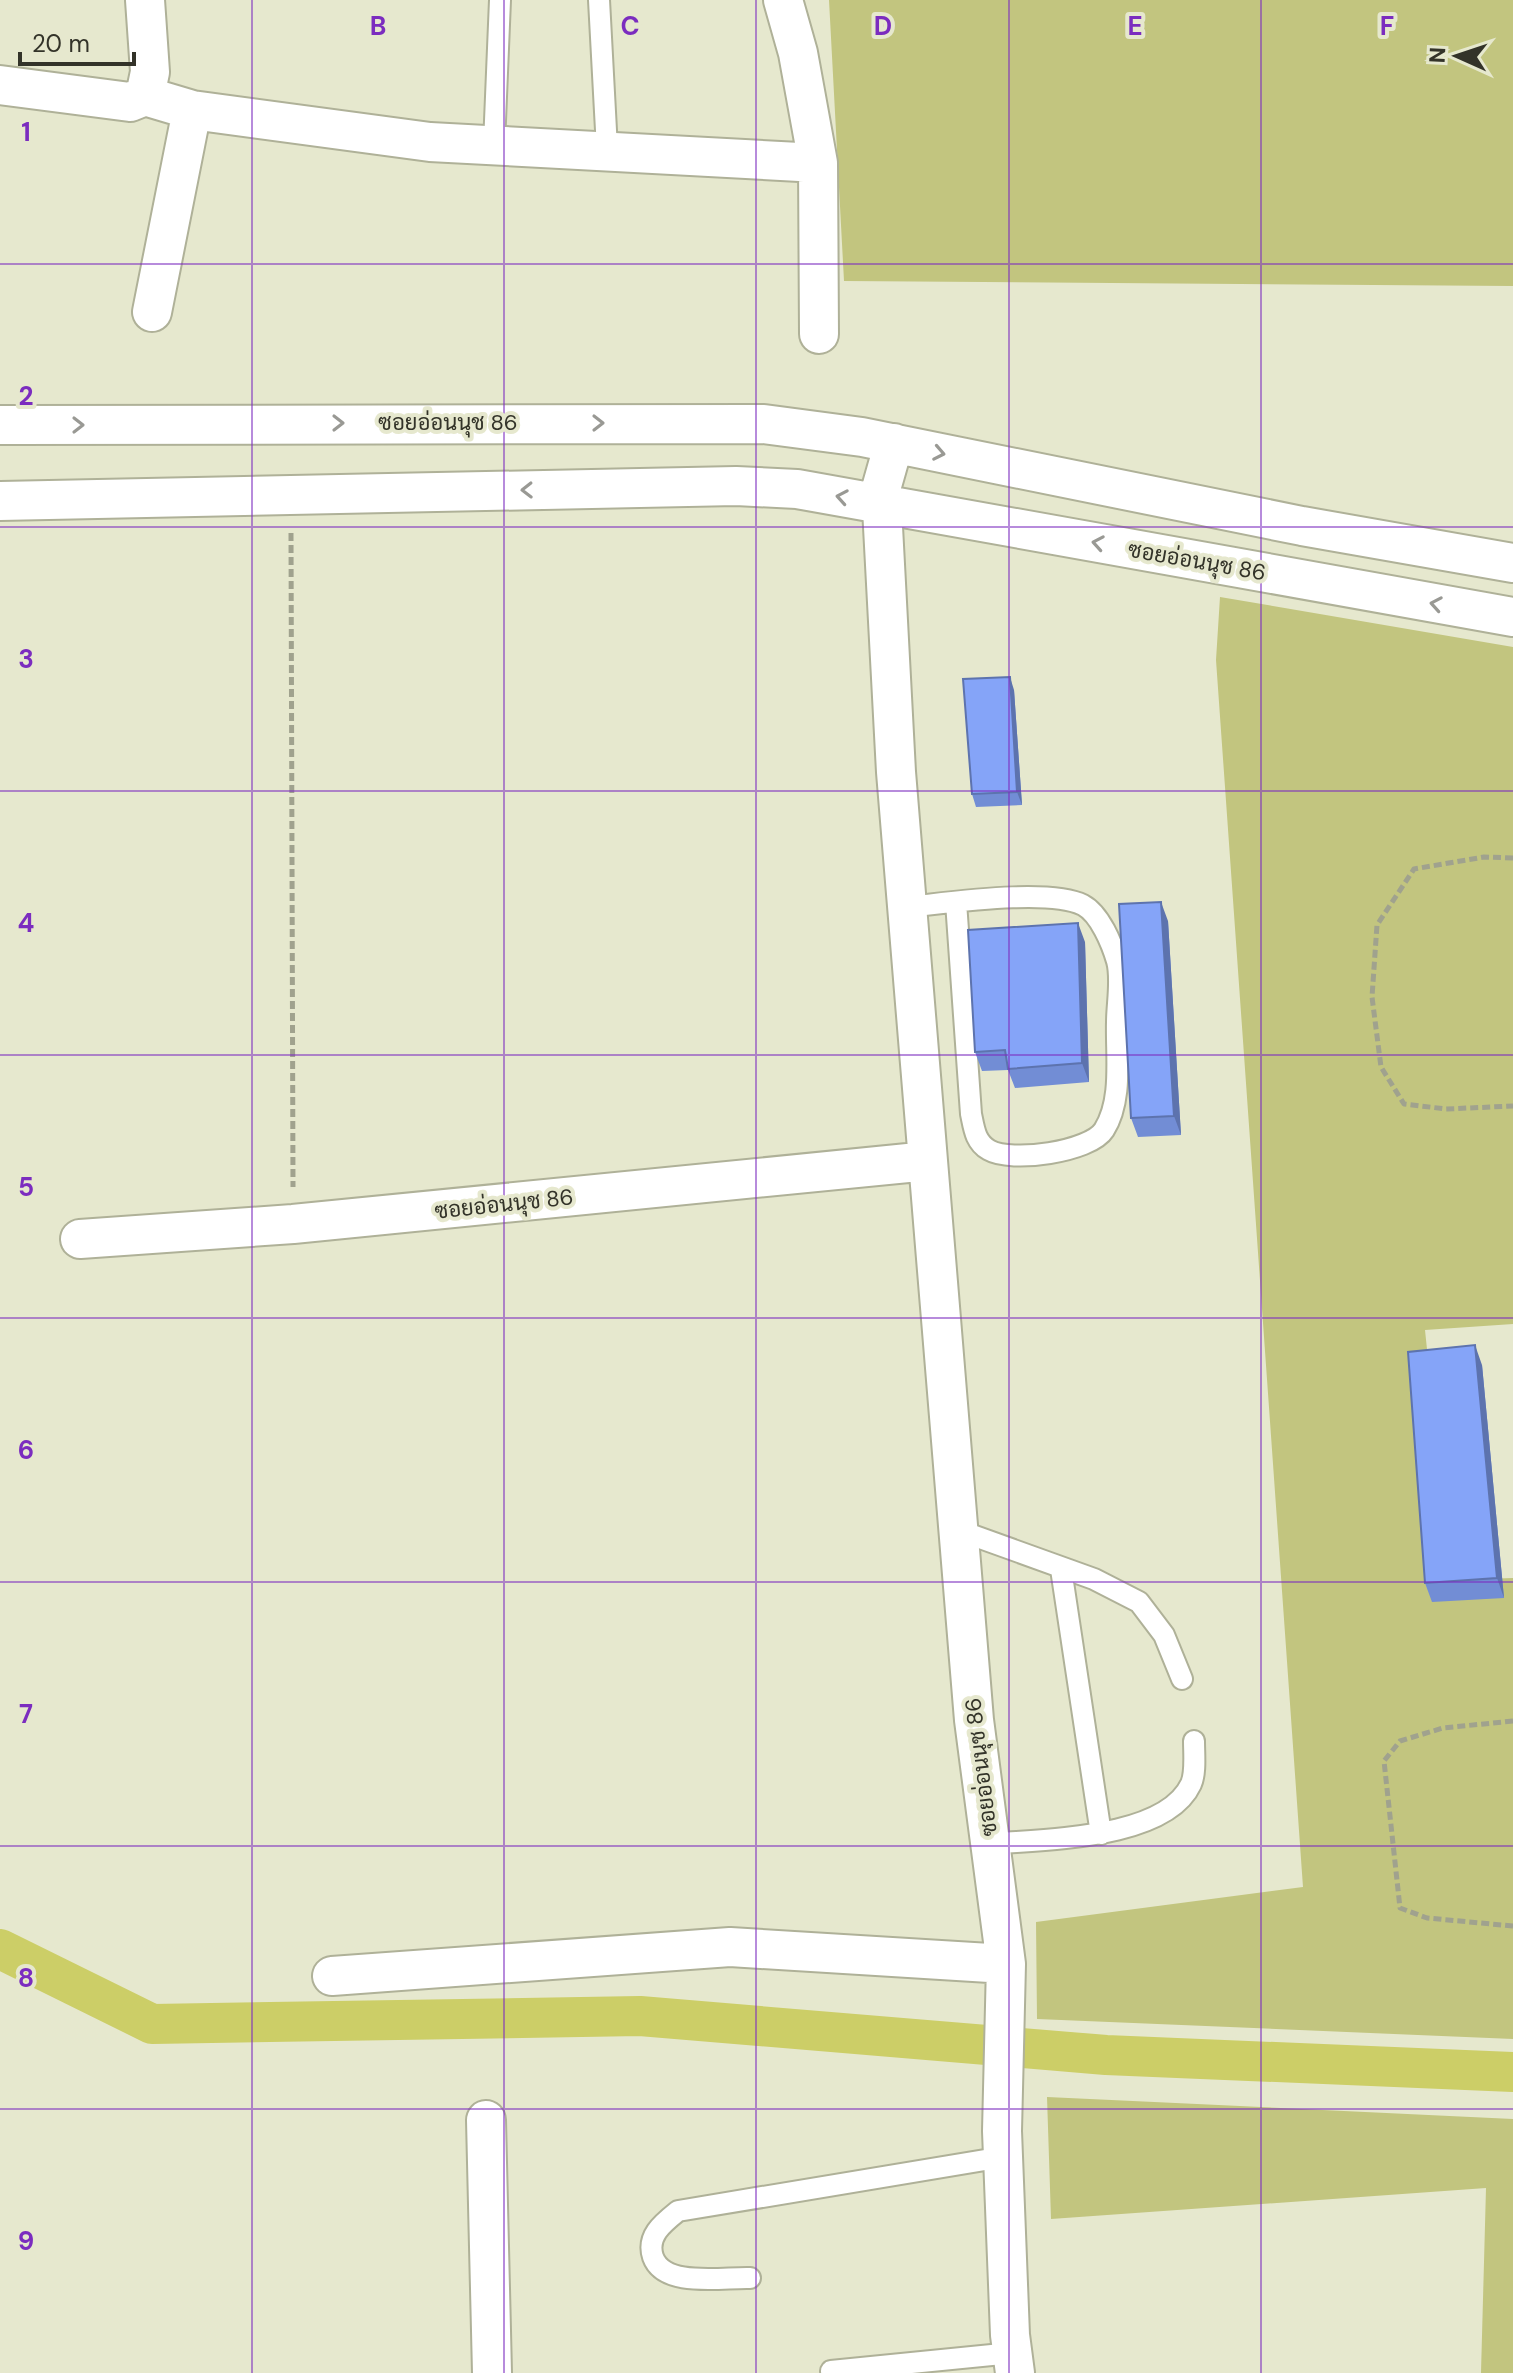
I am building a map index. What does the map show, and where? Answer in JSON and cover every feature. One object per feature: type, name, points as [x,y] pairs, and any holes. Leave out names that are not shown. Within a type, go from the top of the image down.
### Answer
[{"type":"street","points":[[145,0],[150,72],[145,96]]},
{"type":"street","points":[[783,0],[798,53],[818,163],[819,334]]},
{"type":"street","points":[[0,85],[130,102],[145,96],[192,110],[430,142],[607,149],[818,163]]},
{"type":"street","points":[[152,312],[192,110]]},
{"type":"street","name":"ซอยอ่อนนุช 86","points":[[0,425],[764,424],[894,443],[1302,526],[1513,563]]},
{"type":"street","name":"ซอยอ่อนนุช 86","points":[[894,443],[881,489],[881,504],[907,907],[974,1720],[1006,1964],[1001,2103],[1013,2363]]},
{"type":"street","name":"ซอยอ่อนนุช 86","points":[[0,501],[736,486],[797,489],[1513,617]]},
{"type":"street","name":"ซอยอ่อนนุช 86","points":[[80,1239],[293,1224],[928,1161]]},
{"type":"street","points":[[332,1976],[730,1947],[1006,1964]]},
{"type":"street","points":[[486,2120],[492,2373]]},
{"type":"lane","points":[[494,145],[500,0]]},
{"type":"lane","points":[[599,0],[607,149]]},
{"type":"lane","points":[[907,907],[956,902],[1052,898],[1085,906],[1103,928],[1118,964],[1115,1104],[1103,1133],[1081,1146],[1014,1155],[990,1151],[976,1138],[971,1114],[956,902]]},
{"type":"lane","points":[[958,1530],[1094,1579],[1139,1602],[1164,1635],[1182,1679]]},
{"type":"lane","points":[[1061,1569],[1101,1834]]},
{"type":"lane","points":[[990,1844],[1101,1834],[1157,1816],[1182,1799],[1193,1781],[1194,1741]]},
{"type":"lane","points":[[750,2278],[670,2276],[657,2268],[650,2249],[656,2229],[678,2211],[1003,2157]]},
{"type":"lane","points":[[831,2371],[1013,2363]]},
{"type":"path","points":[[291,524],[293,1224]]},
{"type":"path","points":[[1513,858],[1484,857],[1414,869],[1377,925],[1372,997],[1381,1067],[1404,1104],[1446,1109],[1513,1106]]},
{"type":"path","points":[[1513,1721],[1429,1732],[1400,1741],[1384,1761],[1400,1908],[1427,1918],[1513,1926]]},
{"type":"green space","points":[[829,0],[1513,0],[1513,286],[844,281]]},
{"type":"green space","points":[[1220,597],[1513,647],[1513,1324],[1425,1330],[1451,1580],[1513,1578],[1513,2039],[1037,2019],[1036,1922],[1303,1887],[1216,660]]},
{"type":"green space","points":[[1047,2097],[1513,2119],[1513,2373],[1481,2373],[1486,2188],[1051,2219]]},
{"type":"building","points":[[1010,677],[1017,792],[972,794],[963,679]]},
{"type":"building","points":[[1161,902],[1174,1116],[1131,1118],[1119,904]]},
{"type":"building","points":[[1078,923],[1082,1063],[1008,1069],[1005,1050],[975,1052],[968,930]]},
{"type":"building","points":[[1475,1345],[1497,1578],[1425,1583],[1408,1352]]},
{"type":"waterway","points":[[0,1949],[152,2024],[640,2016],[1106,2055],[1513,2072]]}]
